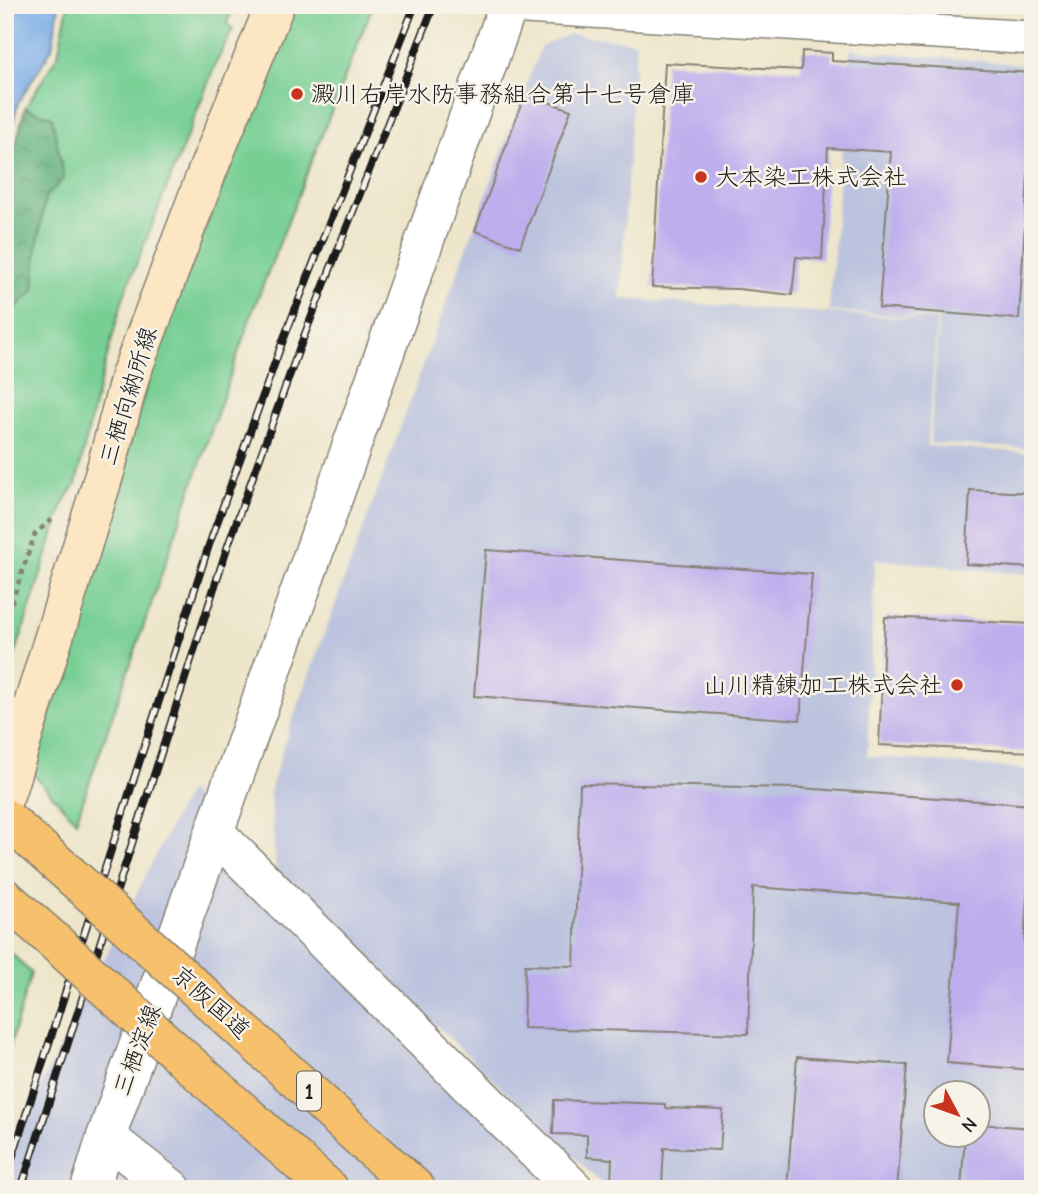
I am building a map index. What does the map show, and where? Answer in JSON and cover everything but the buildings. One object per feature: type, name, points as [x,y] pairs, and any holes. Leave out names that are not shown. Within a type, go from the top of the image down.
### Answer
[{"type":"highway","name":"京阪国道","points":[[5,818],[416,1189]]},
{"type":"highway","points":[[5,898],[329,1189]]},
{"type":"main road","name":"三栖向納所線","points":[[5,795],[105,472],[130,376],[209,167],[275,5]]},
{"type":"street","points":[[508,6],[1033,38]]},
{"type":"street","name":"三栖淀線","points":[[90,1189],[106,1137],[508,6]]},
{"type":"street","points":[[215,833],[574,1189]]},
{"type":"street","points":[[106,1137],[172,1189]]},
{"type":"shaded area","points":[[570,34],[636,42],[620,299],[937,320],[927,446],[1033,453],[1033,575],[875,559],[867,756],[1033,770],[1033,1189],[607,1189],[276,872],[270,792],[287,735],[541,46]]},
{"type":"shaded area","points":[[850,50],[1033,65],[1033,449],[930,443],[939,318],[829,311]]},
{"type":"shaded area","points":[[188,791],[590,1189],[5,1189],[5,1157]]},
{"type":"green space","points":[[68,5],[233,5],[227,24],[233,29],[216,63],[123,298],[76,484],[63,504],[5,687],[5,317],[34,290],[36,254],[55,138],[52,117],[25,108],[58,55]]},
{"type":"green space","points":[[294,5],[373,5],[252,313],[76,821],[32,773],[158,348]]},
{"type":"green space","points":[[25,108],[52,117],[64,179],[45,197],[36,254],[34,290],[5,317],[5,187]]},
{"type":"green space","points":[[5,947],[31,973],[5,1063]]},
{"type":"water","points":[[5,5],[59,5],[52,48],[18,103],[5,154]]},
{"type":"railway","points":[[5,1180],[209,545],[282,343],[415,5]]},
{"type":"railway","points":[[21,1189],[226,551],[299,349],[434,5]]},
{"type":"place","name":"澱川右岸水防事務組合第十七号倉庫","points":[[297,94]]},
{"type":"place","name":"大本染工株式会社","points":[[701,177]]},
{"type":"place","name":"山川精錬加工株式会社","points":[[957,685]]}]
